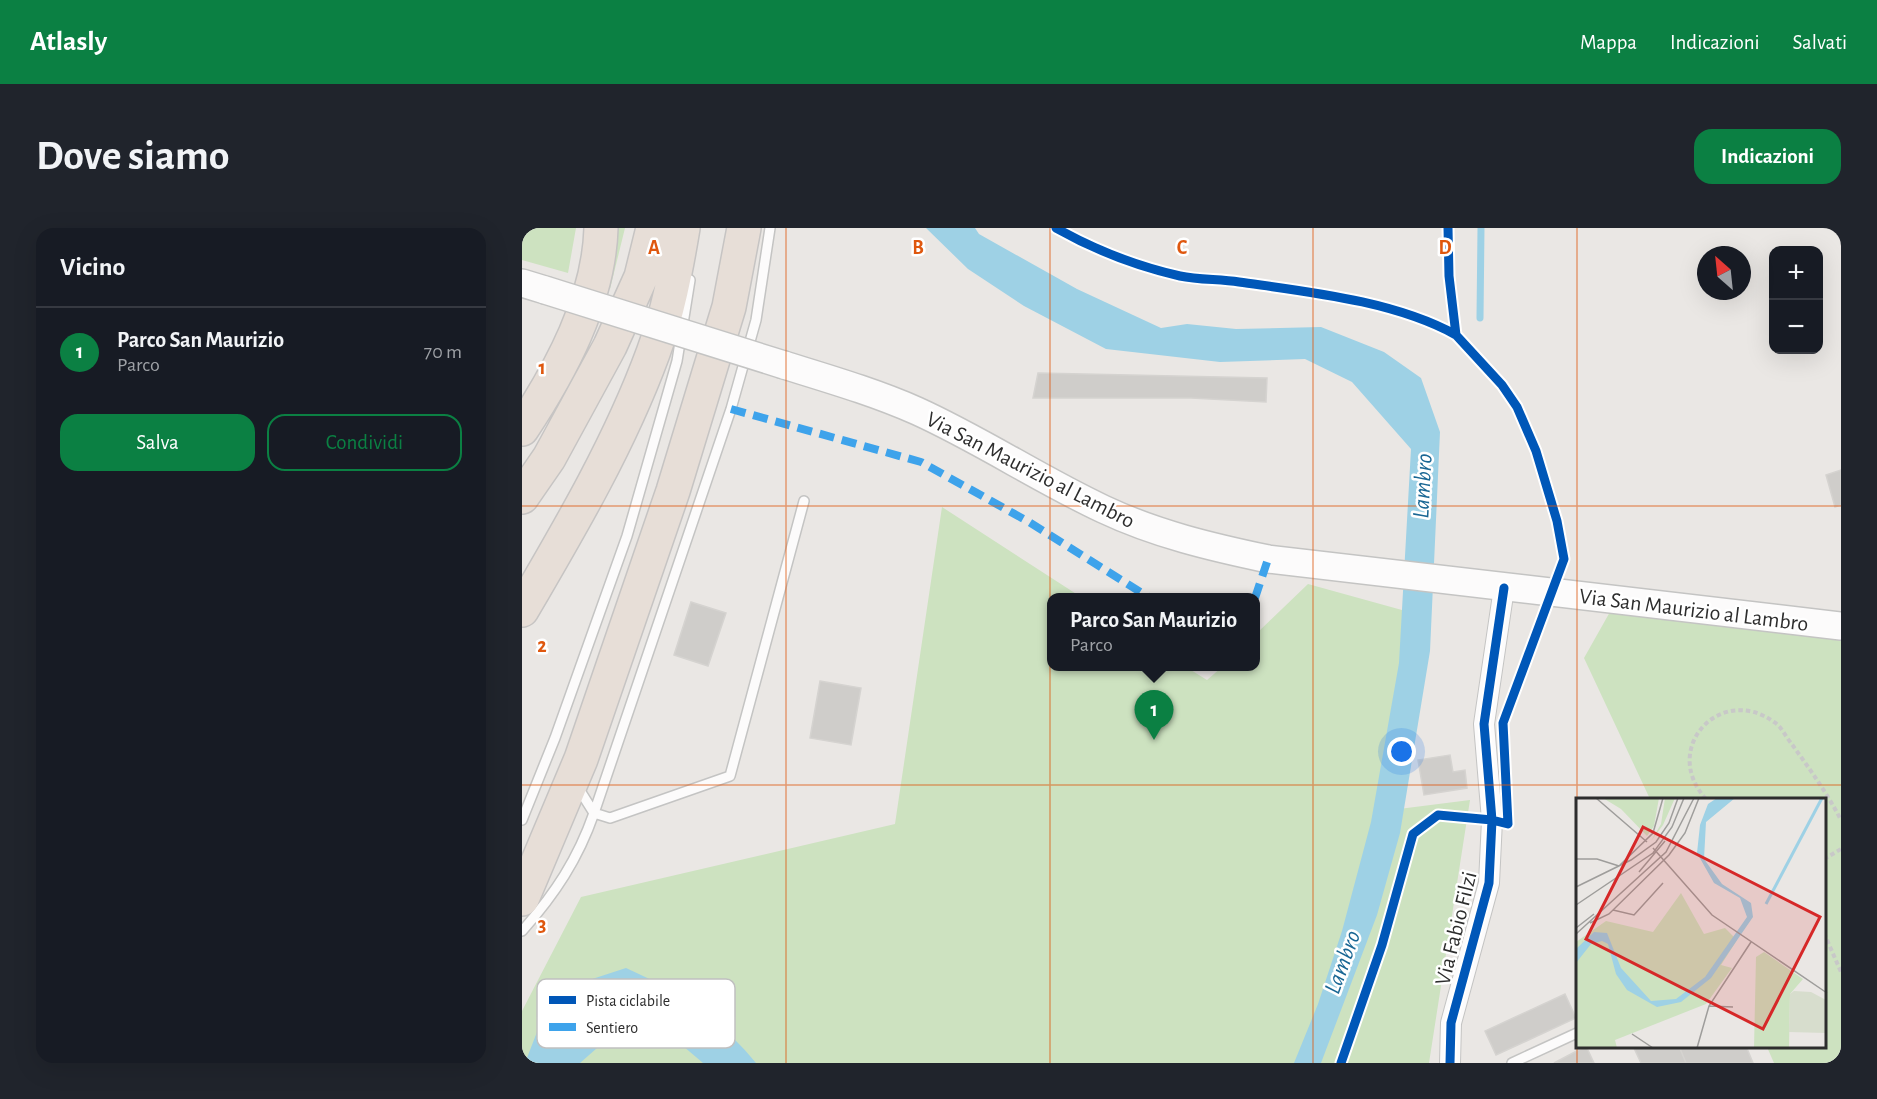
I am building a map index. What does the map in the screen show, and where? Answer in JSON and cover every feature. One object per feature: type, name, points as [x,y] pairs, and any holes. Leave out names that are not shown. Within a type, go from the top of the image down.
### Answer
[{"type":"highway","points":[[522,429],[576,334],[592,284],[601,228]]},
{"type":"highway","points":[[522,497],[549,458],[610,346],[641,277],[653,228]]},
{"type":"highway","points":[[522,899],[572,779],[673,491],[729,307],[744,228]]},
{"type":"highway","points":[[522,610],[607,458],[630,409],[654,352],[687,234]]},
{"type":"main road","name":"Via San Maurizio al Lambro","points":[[534,286],[878,394],[967,435],[1053,485],[1150,529],[1196,544],[1268,559],[1440,581],[1841,626]]},
{"type":"street","name":"Via Fabio Filzi","points":[[1450,1063],[1451,1023],[1489,883],[1492,820],[1484,724],[1504,588]]},
{"type":"lane","points":[[687,234],[692,228]]},
{"type":"lane","points":[[522,931],[546,904],[582,849],[731,409],[756,320],[770,228]]},
{"type":"lane","points":[[522,820],[555,738],[627,536],[651,457],[677,361],[691,263]]},
{"type":"lane","points":[[572,779],[594,813],[610,818],[730,776],[804,501]]},
{"type":"lane","points":[[1512,1063],[1576,1033]]},
{"type":"path","points":[[1507,712],[1553,593]]},
{"type":"path","points":[[1705,798],[1696,788],[1690,764],[1691,742],[1704,724],[1727,711],[1752,711],[1776,722],[1815,777],[1841,820]]},
{"type":"path","points":[[1826,858],[1841,849]]},
{"type":"path","points":[[1827,945],[1841,972]]},
{"type":"green space","points":[[522,228],[576,228],[568,273],[522,260]]},
{"type":"green space","points":[[611,228],[625,228],[610,289],[598,285]]},
{"type":"green space","points":[[942,507],[1075,593],[1047,593],[1047,671],[1192,671],[1207,680],[1217,671],[1260,671],[1260,630],[1308,584],[1420,615],[1391,810],[1470,800],[1429,1063],[522,1063],[522,1011],[537,982],[537,1048],[735,1048],[735,979],[539,979],[581,897],[895,824]]},
{"type":"green space","points":[[1615,603],[1841,636],[1841,1063],[1774,1063],[1767,1048],[1826,1048],[1826,798],[1650,798],[1584,658]]},
{"type":"water","name":"Lambro","points":[[926,228],[975,228],[979,234],[1077,289],[1161,328],[1187,324],[1236,329],[1321,327],[1384,352],[1421,378],[1440,432],[1430,651],[1400,833],[1377,915],[1321,1063],[1294,1063],[1318,1004],[1342,931],[1371,822],[1399,663],[1411,449],[1352,382],[1305,359],[1220,362],[1106,349],[1024,306],[968,269]]},
{"type":"water","points":[[626,968],[649,979],[592,979]]},
{"type":"water","points":[[537,1032],[537,1048],[597,1048],[580,1063],[525,1063]]},
{"type":"water","points":[[735,1040],[756,1063],[703,1063],[685,1048],[735,1048]]},
{"type":"building","points":[[1038,373],[1267,378],[1266,402],[1191,398],[1033,398]]},
{"type":"building","points":[[1841,470],[1841,505],[1835,507],[1826,475]]},
{"type":"building","points":[[691,602],[726,613],[708,666],[674,655]]},
{"type":"building","points":[[820,681],[861,688],[851,745],[810,738]]},
{"type":"building","points":[[1450,755],[1453,772],[1465,770],[1467,788],[1424,795],[1418,760]]},
{"type":"building","points":[[1565,994],[1576,1018],[1496,1055],[1485,1031]]},
{"type":"building","points":[[1582,1048],[1587,1048],[1594,1063],[1554,1063]]},
{"type":"building","points":[[1634,1048],[1680,1048],[1686,1063],[1641,1063]]},
{"type":"building","points":[[1680,1048],[1747,1048],[1753,1063],[1686,1063]]},
{"type":"waterway","points":[[1480,318],[1481,228]]},
{"type":"marked path","points":[[731,409],[921,462],[1029,522],[1142,593]]},
{"type":"marked path","points":[[1257,593],[1268,559]]},
{"type":"cycle path","points":[[1056,228],[1116,256],[1164,272],[1294,290],[1379,306],[1432,323],[1456,335]]},
{"type":"cycle path","points":[[1341,1063],[1382,945],[1413,834],[1438,815],[1492,820],[1508,824],[1503,723],[1564,559],[1557,521],[1536,451],[1517,407],[1502,385],[1456,335],[1449,276],[1448,228]]},
{"type":"cycle path","points":[[1450,1063],[1451,1023],[1489,883],[1492,820],[1484,724],[1504,588]]},
{"type":"place","name":"Parco San Maurizio","points":[[1154,740]]}]
